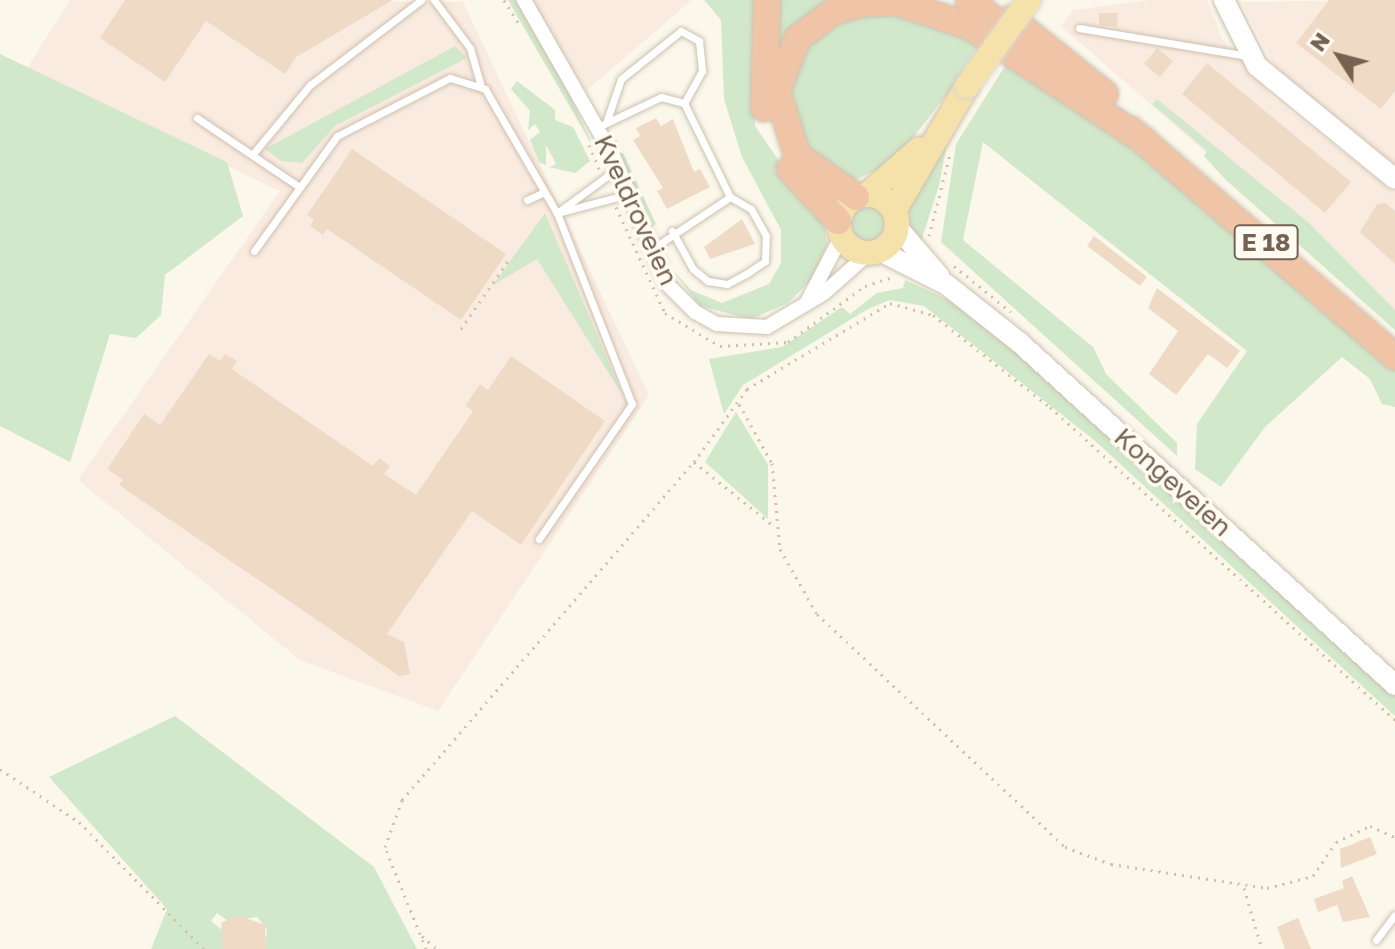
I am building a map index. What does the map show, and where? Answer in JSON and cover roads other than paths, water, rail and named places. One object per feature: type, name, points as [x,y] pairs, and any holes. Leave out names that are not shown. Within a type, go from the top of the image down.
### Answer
[{"type":"highway","points":[[767,0],[765,121],[787,166],[840,229]]},
{"type":"highway","name":"E 18","points":[[969,0],[1145,141],[1395,356]]},
{"type":"highway","name":"E 18","points":[[986,0],[1051,50],[1395,339]]},
{"type":"highway","name":"E 18","points":[[999,0],[1051,50]]},
{"type":"highway","name":"E 18","points":[[862,196],[797,155],[777,91],[797,39],[834,11],[864,3],[896,2],[970,26],[1145,141]]},
{"type":"main road","points":[[943,136],[862,196],[840,229],[874,253],[943,136],[967,86],[1029,0]]},
{"type":"main road","points":[[1224,0],[1250,56],[1392,170]]},
{"type":"main road","points":[[862,196],[895,219]]},
{"type":"main road","name":"Kongeveien","points":[[895,219],[947,285],[1395,685]]},
{"type":"main road","name":"Kongeveien","points":[[874,253],[947,285]]},
{"type":"street","name":"Kveldroveien","points":[[530,2],[602,125],[652,249],[680,300],[717,324],[767,327],[804,307],[874,253]]},
{"type":"street","points":[[804,307],[840,229]]},
{"type":"lane","points":[[252,155],[310,85],[421,0]]},
{"type":"lane","points":[[434,0],[470,48],[480,84],[557,213],[632,404],[539,539]]},
{"type":"lane","points":[[1079,28],[1250,56]]},
{"type":"lane","points":[[602,125],[621,79],[681,31],[699,41],[702,71],[684,103]]},
{"type":"lane","points":[[254,251],[328,144],[350,128],[450,78],[480,84]]},
{"type":"lane","points":[[602,125],[661,97],[684,103],[730,197],[751,209],[766,236],[765,261],[727,284],[708,281],[693,269],[672,231]]},
{"type":"lane","points":[[197,118],[298,186]]},
{"type":"lane","points":[[557,213],[618,168]]},
{"type":"lane","points":[[527,200],[544,192]]},
{"type":"lane","points":[[557,213],[629,194]]},
{"type":"lane","points":[[652,249],[672,231],[730,197]]},
{"type":"lane","points":[[1376,940],[1395,915]]}]
